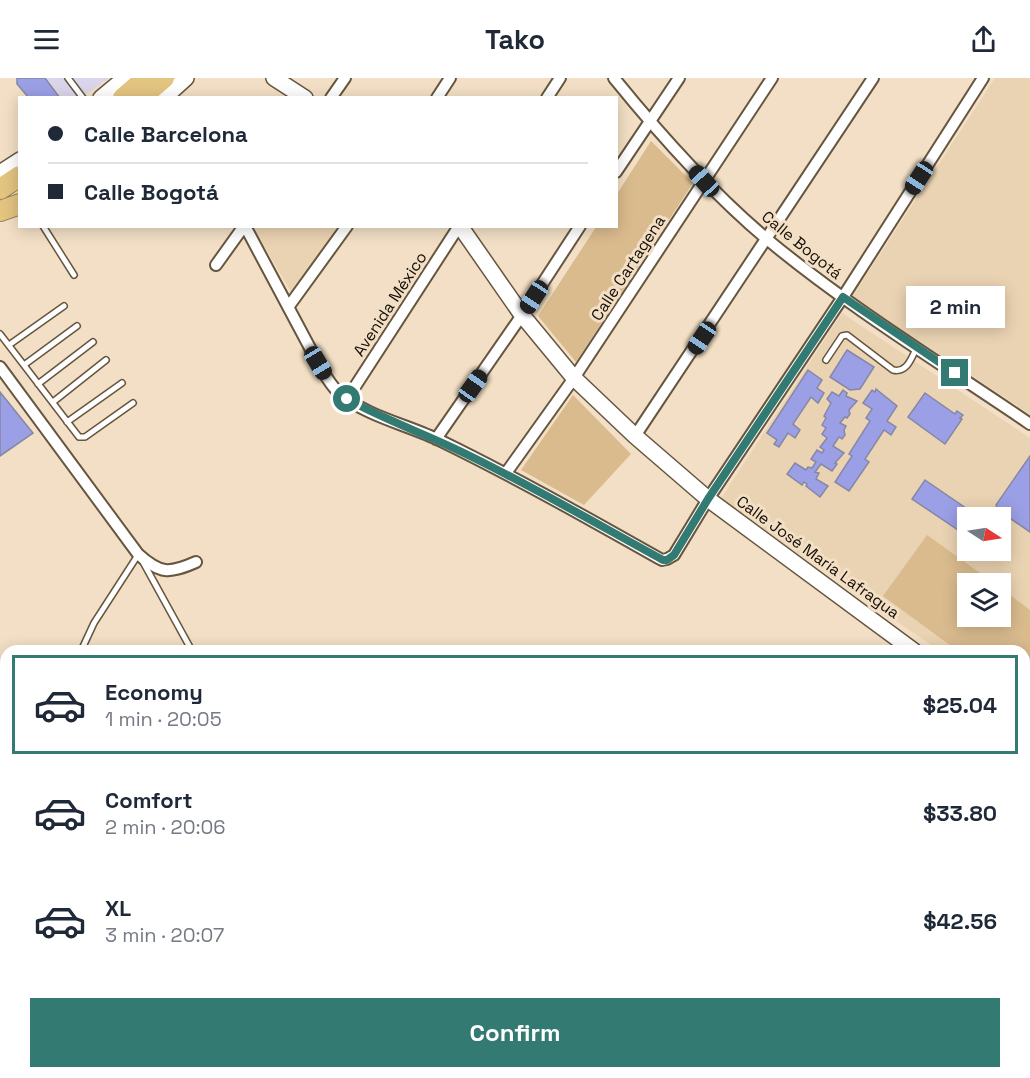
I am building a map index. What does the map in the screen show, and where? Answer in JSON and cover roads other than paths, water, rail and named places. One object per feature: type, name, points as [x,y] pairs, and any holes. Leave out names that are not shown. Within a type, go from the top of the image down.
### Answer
[{"type":"highway","points":[[125,96],[146,78]]},
{"type":"highway","points":[[147,96],[165,90]]},
{"type":"highway","points":[[0,211],[11,191]]},
{"type":"main road","points":[[103,96],[125,78]]},
{"type":"main road","points":[[165,90],[172,78]]},
{"type":"main road","points":[[165,90],[186,78]]},
{"type":"main road","points":[[274,78],[302,96]]},
{"type":"main road","points":[[0,220],[18,167]]},
{"type":"main road","name":"Calle José María Lafragua","points":[[460,228],[522,315],[574,378],[635,436],[708,499],[906,645]]},
{"type":"street","points":[[332,96],[345,78]]},
{"type":"street","points":[[438,96],[450,78]]},
{"type":"street","points":[[548,96],[560,78]]},
{"type":"street","name":"Calle Bogotá","points":[[614,78],[649,122],[704,181],[768,239],[843,297],[1030,424]]},
{"type":"street","points":[[618,169],[678,78]]},
{"type":"street","name":"Calle Cartagena","points":[[506,473],[574,378],[772,78]]},
{"type":"street","points":[[635,436],[873,78]]},
{"type":"street","points":[[245,228],[331,385],[347,399],[506,473],[663,560],[667,560],[674,555],[708,499],[843,297],[983,78]]},
{"type":"street","points":[[216,266],[243,228]]},
{"type":"street","points":[[289,306],[346,228]]},
{"type":"street","name":"Avenida México","points":[[347,399],[458,228]]},
{"type":"street","points":[[436,439],[579,228]]},
{"type":"street","points":[[0,367],[138,554],[152,567],[167,571],[178,570],[196,562]]},
{"type":"lane","points":[[68,78],[82,96]]},
{"type":"lane","points":[[44,228],[74,274]]},
{"type":"lane","points":[[9,345],[64,306]]},
{"type":"lane","points":[[24,365],[77,326]]},
{"type":"lane","points":[[0,334],[76,435],[85,437],[133,403]]},
{"type":"lane","points":[[826,360],[842,336],[847,335],[893,370],[905,369],[917,347]]},
{"type":"lane","points":[[38,384],[93,342]]},
{"type":"lane","points":[[53,402],[106,360]]},
{"type":"lane","points":[[68,422],[122,383]]},
{"type":"lane","points":[[84,645],[94,622],[138,554],[189,645]]}]
